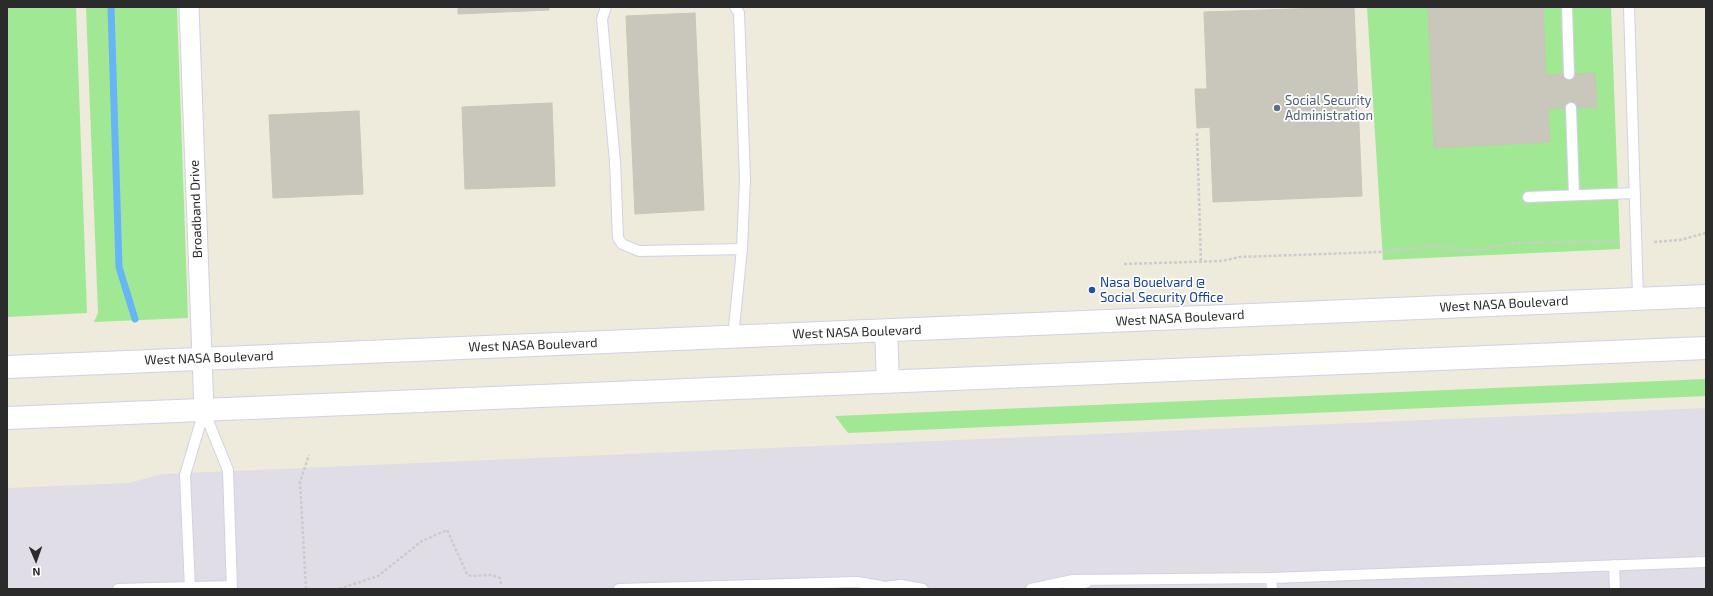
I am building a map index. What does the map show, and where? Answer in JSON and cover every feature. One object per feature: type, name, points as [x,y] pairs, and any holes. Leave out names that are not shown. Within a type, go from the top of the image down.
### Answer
[{"type":"main road","name":"West NASA Boulevard","points":[[7,367],[1706,296]]},
{"type":"main road","points":[[886,331],[888,380]]},
{"type":"main road","points":[[7,418],[204,411],[888,380],[1706,348]]},
{"type":"street","name":"Broadband Drive","points":[[189,7],[204,411]]},
{"type":"lane","points":[[606,7],[602,20],[616,162],[618,238],[622,244],[639,251],[742,249]]},
{"type":"lane","points":[[733,337],[742,249],[745,179],[739,13],[735,7]]},
{"type":"lane","points":[[1567,7],[1569,74]]},
{"type":"lane","points":[[1629,7],[1638,298]]},
{"type":"lane","points":[[1571,108],[1574,195]]},
{"type":"lane","points":[[1528,197],[1635,193]]},
{"type":"lane","points":[[118,589],[232,587],[228,470],[204,411]]},
{"type":"lane","points":[[190,588],[185,475],[204,411]]},
{"type":"lane","points":[[1031,589],[1072,586],[1094,579],[1271,578],[1706,562]]},
{"type":"lane","points":[[1614,565],[1615,589]]},
{"type":"lane","points":[[1271,578],[1272,589]]},
{"type":"lane","points":[[619,589],[857,582],[876,588],[901,585],[923,589]]},
{"type":"path","points":[[1197,133],[1201,262]]},
{"type":"path","points":[[1124,264],[1222,261],[1240,257],[1379,252],[1440,246],[1464,250],[1478,250],[1515,243],[1615,241],[1637,243],[1680,240],[1706,233]]},
{"type":"path","points":[[306,589],[300,482],[309,455]]},
{"type":"path","points":[[339,589],[378,576],[422,541],[447,530],[467,574],[471,576],[491,575],[500,578],[501,584]]},
{"type":"shaded area","points":[[1706,408],[1706,589],[7,589],[7,488],[129,483],[162,474]]},
{"type":"green space","points":[[7,7],[76,7],[87,313],[7,317]]},
{"type":"green space","points":[[86,7],[177,7],[188,318],[94,322],[98,313]]},
{"type":"green space","points":[[1367,7],[1611,7],[1620,249],[1383,260]]},
{"type":"green space","points":[[1706,379],[1706,396],[848,433],[835,416]]},
{"type":"building","points":[[458,7],[549,7],[549,10],[458,14]]},
{"type":"building","name":"Social Security Administration","points":[[1354,7],[1362,196],[1213,202],[1210,127],[1197,128],[1195,89],[1207,89],[1204,12]]},
{"type":"building","points":[[1428,7],[1543,7],[1546,75],[1595,73],[1597,107],[1548,109],[1550,142],[1434,148]]},
{"type":"building","points":[[695,13],[704,210],[635,214],[626,16]]},
{"type":"building","points":[[552,103],[555,186],[465,189],[462,107]]},
{"type":"building","points":[[359,111],[363,194],[273,198],[269,115]]},
{"type":"waterway","points":[[111,7],[119,267],[135,319]]},
{"type":"place","name":"Social Security Administration","points":[[1277,108]]},
{"type":"place","name":"Nasa Bouelvard @ Social Security Office","points":[[1092,290]]}]
